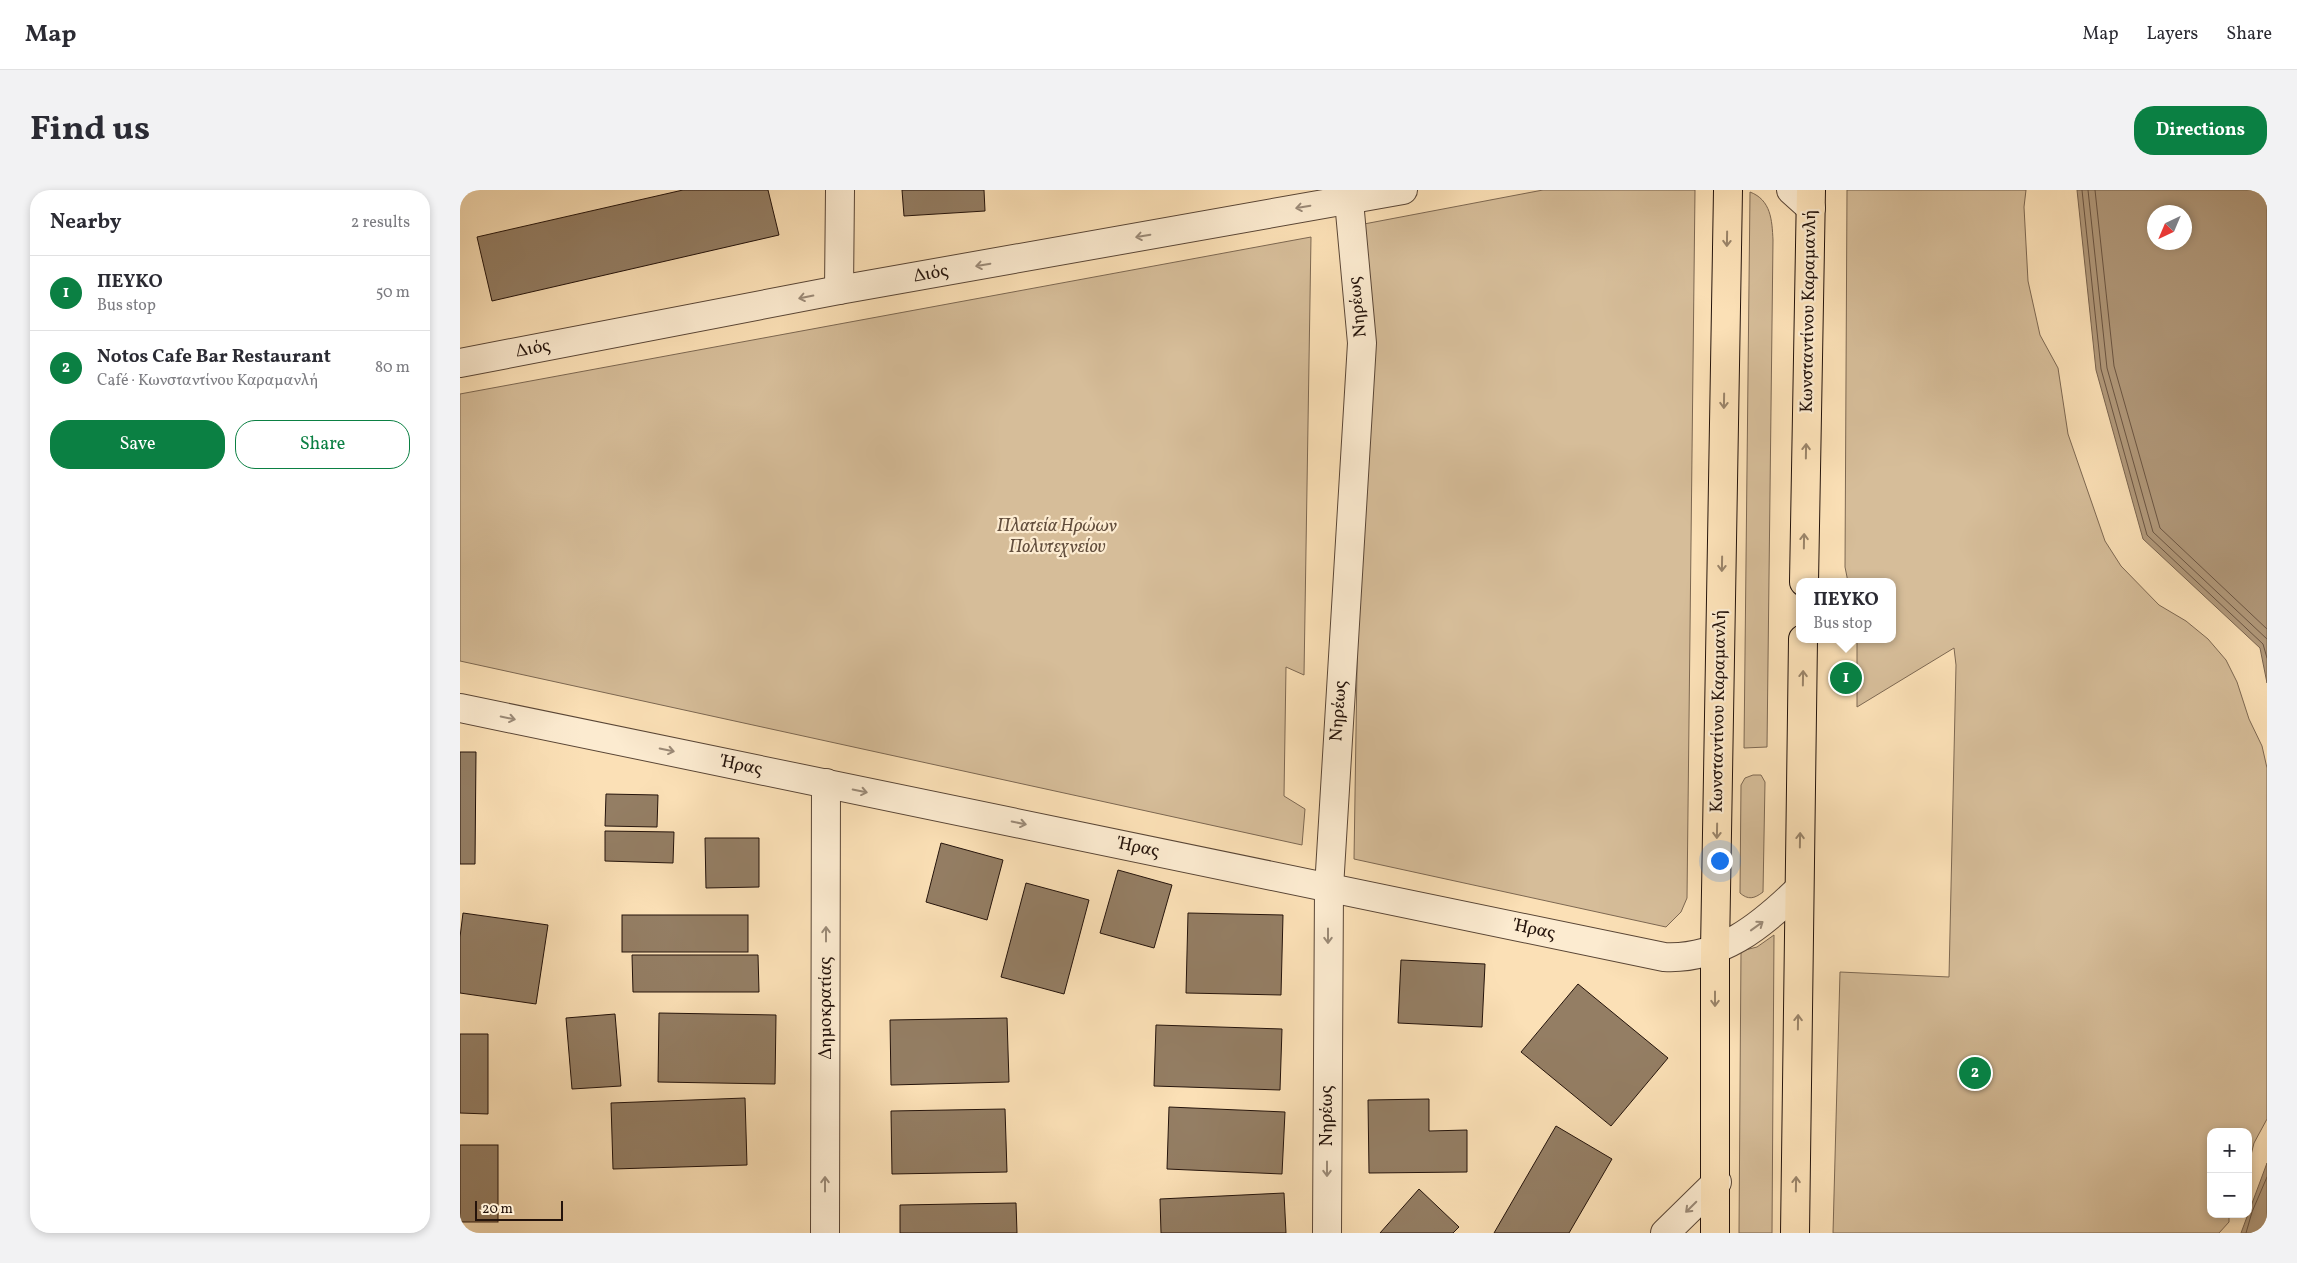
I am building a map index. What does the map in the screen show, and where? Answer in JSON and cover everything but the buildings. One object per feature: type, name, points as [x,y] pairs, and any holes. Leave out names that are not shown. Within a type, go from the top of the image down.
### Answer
[{"type":"highway","name":"Κωνσταντίνου Καραμανλή","points":[[1715,1233],[1717,1182],[1715,950],[1728,190]]},
{"type":"highway","name":"Κωνσταντίνου Καραμανλή","points":[[1804,578],[1811,199]]},
{"type":"highway","points":[[1795,1233],[1803,643]]},
{"type":"street","points":[[839,290],[840,190]]},
{"type":"street","name":"Διός","points":[[460,363],[1348,195],[1403,190]]},
{"type":"street","points":[[1791,190],[1811,199]]},
{"type":"street","name":"Νηρέως","points":[[1327,1233],[1329,888],[1362,343],[1348,195]]},
{"type":"street","name":"Ήρας","points":[[460,708],[1664,957],[1699,956],[1715,950],[1746,934],[1774,913],[1799,889]]},
{"type":"street","name":"Δημοκρατίας","points":[[825,1233],[826,784]]},
{"type":"street","points":[[1665,1233],[1717,1182]]},
{"type":"green space","points":[[1543,190],[1695,190],[1687,898],[1681,912],[1666,927],[1354,859],[1364,224]]},
{"type":"green space","points":[[1847,190],[2026,190],[2024,207],[2028,281],[2040,335],[2058,368],[2068,434],[2105,541],[2121,566],[2159,605],[2186,621],[2208,639],[2226,660],[2237,682],[2249,719],[2262,746],[2267,768],[2267,1119],[2254,1143],[2252,1151],[2252,1128],[2207,1128],[2207,1218],[2229,1218],[2229,1222],[2219,1233],[1833,1233],[1840,972],[1949,977],[1956,665],[1954,648],[1857,707],[1857,643],[1896,643],[1896,578],[1847,578],[1845,567]]},
{"type":"green space","points":[[1750,192],[1766,205],[1771,218],[1773,240],[1767,747],[1744,748]]},
{"type":"green space","name":"Πλατεία Ηρώων Πολυτεχνείου","points":[[1311,237],[1304,675],[1286,667],[1284,796],[1305,809],[1302,845],[460,661],[460,394]]},
{"type":"green space","points":[[1761,775],[1765,782],[1763,892],[1751,898],[1740,893],[1741,785],[1745,778]]},
{"type":"green space","points":[[1774,935],[1772,1233],[1739,1233],[1741,951],[1757,947]]},
{"type":"water","points":[[2077,190],[2267,190],[2267,683],[2260,648],[2143,539],[2096,370]]},
{"type":"water","points":[[2267,1163],[2267,1233],[2241,1233],[2247,1218],[2252,1218],[2252,1203]]},
{"type":"place","name":"ΠΕΥΚΟ","points":[[1846,678]]},
{"type":"place","name":"Notos Cafe Bar Restaurant","points":[[1975,1073]]}]
